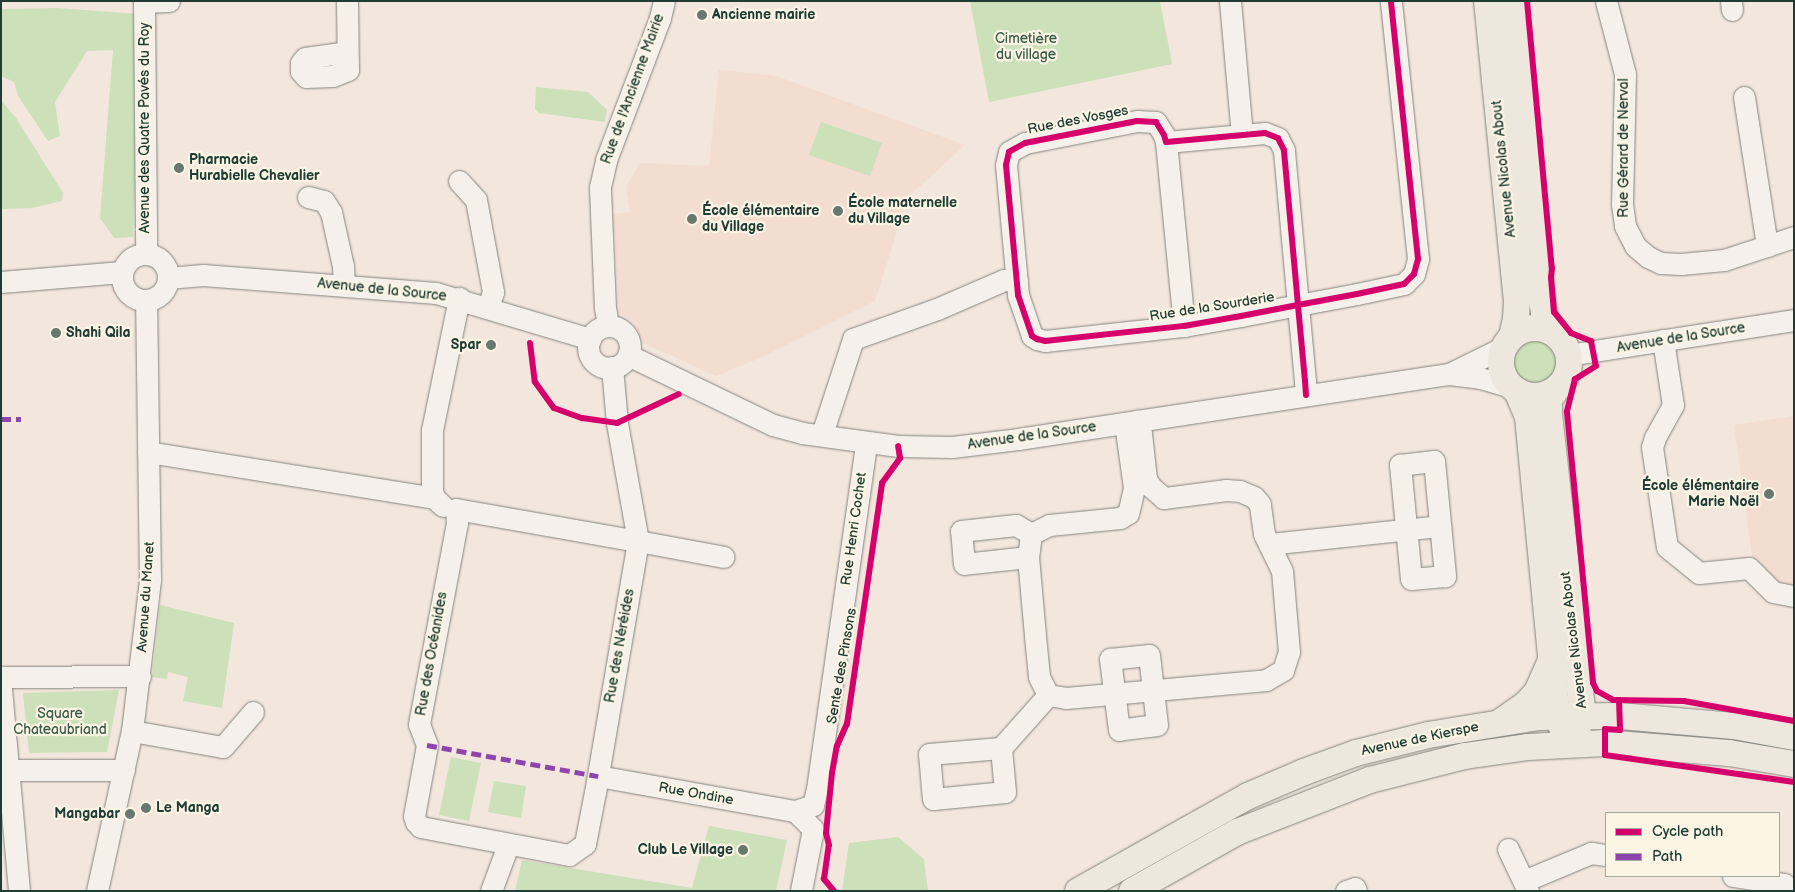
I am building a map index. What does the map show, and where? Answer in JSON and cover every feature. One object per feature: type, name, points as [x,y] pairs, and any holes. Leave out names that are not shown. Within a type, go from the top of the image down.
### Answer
[{"type":"main road","name":"Avenue Nicolas About","points":[[1487,1],[1516,302],[1516,319],[1501,357],[1502,368],[1505,378],[1515,389],[1528,417],[1551,659],[1568,726]]},
{"type":"main road","name":"Avenue Nicolas About","points":[[1512,1],[1544,314],[1551,332],[1563,343],[1568,355],[1566,376],[1549,400],[1568,726]]},
{"type":"main road","points":[[1508,342],[1531,328],[1551,332]]},
{"type":"main road","points":[[1515,389],[1527,395],[1538,395],[1558,387]]},
{"type":"main road","points":[[1497,724],[1526,705],[1537,692],[1551,659]]},
{"type":"main road","name":"Avenue de Kierspe","points":[[1093,887],[1248,796],[1304,772],[1356,753],[1428,735],[1497,724],[1568,726],[1620,716],[1734,726],[1794,738]]},
{"type":"main road","points":[[1132,891],[1237,832],[1370,780],[1400,759],[1489,738],[1556,732],[1568,726]]},
{"type":"main road","name":"Avenue de Kierspe","points":[[1568,726],[1605,743],[1729,753],[1794,764]]},
{"type":"street","points":[[144,2],[169,1]]},
{"type":"street","points":[[347,1],[347,52]]},
{"type":"street","name":"Rue de l'Ancienne Mairie","points":[[608,326],[605,308],[600,187],[606,160],[660,18],[664,1]]},
{"type":"street","points":[[1230,1],[1242,135]]},
{"type":"street","name":"Rue de la Sourderie","points":[[1017,280],[1018,295],[1032,336],[1045,341],[1184,326],[1404,284],[1414,274],[1418,259],[1391,1]]},
{"type":"street","name":"Rue Gérard de Nerval","points":[[1606,1],[1624,74],[1622,204],[1625,226],[1635,246],[1648,257],[1661,263],[1681,264],[1724,260],[1794,237]]},
{"type":"street","name":"Avenue des Quatre Pavés du Roy","points":[[144,2],[146,254]]},
{"type":"street","points":[[1744,97],[1767,246]]},
{"type":"street","name":"Rue des Vosges","points":[[1017,280],[1006,165],[1009,152],[1025,143],[1137,121],[1156,122],[1166,142]]},
{"type":"street","points":[[1184,326],[1166,142],[1265,133],[1278,138],[1284,150],[1306,395]]},
{"type":"street","points":[[460,181],[476,200],[493,292],[488,307]]},
{"type":"street","points":[[308,197],[324,201],[331,212],[343,266],[344,285]]},
{"type":"street","points":[[1,282],[122,272],[134,257],[146,254],[159,259],[164,264],[168,278],[159,295],[146,300],[139,299],[127,292],[122,272]]},
{"type":"street","name":"Avenue de la Source","points":[[168,278],[203,275],[436,293],[459,298],[590,339]]},
{"type":"street","points":[[822,434],[853,339],[872,330],[937,309],[1004,280],[1017,280]]},
{"type":"street","points":[[434,498],[432,430],[459,298]]},
{"type":"street","name":"Avenue du Manet","points":[[97,891],[132,731],[150,580],[151,535],[146,300]]},
{"type":"street","name":"Avenue de la Source","points":[[1568,355],[1794,320]]},
{"type":"street","points":[[608,326],[622,330],[630,341],[620,361],[598,364],[590,353],[590,339],[597,330],[608,326]]},
{"type":"street","points":[[1663,340],[1674,405],[1655,438],[1652,448],[1667,547],[1699,573],[1749,568],[1773,592],[1794,596]]},
{"type":"street","name":"Avenue de la Source","points":[[1449,374],[1508,342]]},
{"type":"street","name":"Avenue de la Source","points":[[620,361],[684,384],[772,425],[802,433],[822,434],[866,443],[952,447],[1449,374],[1480,378],[1515,389]]},
{"type":"street","name":"Rue des Néréides","points":[[508,845],[569,855],[584,844],[587,836],[638,541],[617,423],[620,361]]},
{"type":"street","points":[[1031,534],[1049,525],[1120,518],[1128,513],[1146,479],[1141,434],[1131,422]]},
{"type":"street","name":"Rue Henri Cochet","points":[[795,811],[813,805],[818,789],[866,443]]},
{"type":"street","points":[[148,452],[434,498],[442,506],[456,509],[724,557]]},
{"type":"street","points":[[1434,461],[1445,576],[1411,579],[1406,530],[1400,465],[1434,461]]},
{"type":"street","points":[[1048,695],[1066,698],[1266,680],[1283,670],[1289,652],[1282,571],[1264,534],[1260,504],[1254,497],[1240,491],[1226,490],[1164,498],[1142,488]]},
{"type":"street","name":"Rue des Océanides","points":[[456,509],[457,523],[420,724],[427,745],[414,816],[421,828],[508,845]]},
{"type":"street","points":[[1028,557],[964,564],[961,531],[1016,525],[1031,534]]},
{"type":"street","points":[[1269,544],[1440,526]]},
{"type":"street","points":[[1031,534],[1028,557],[1039,677],[1048,695]]},
{"type":"street","points":[[1149,655],[1157,725],[1118,730],[1114,694],[1110,659],[1149,655]]},
{"type":"street","points":[[1,677],[140,676]]},
{"type":"street","points":[[1,689],[2,726],[19,891]]},
{"type":"street","points":[[1001,748],[1048,695]]},
{"type":"street","points":[[132,731],[223,747],[253,712]]},
{"type":"street","points":[[8,770],[124,770]]},
{"type":"street","name":"Rue Ondine","points":[[598,776],[795,811]]},
{"type":"street","points":[[795,811],[813,828],[801,891]]},
{"type":"street","points":[[491,891],[508,845]]},
{"type":"street","points":[[1508,848],[1526,886],[1592,853],[1605,855]]},
{"type":"street","points":[[1740,877],[1784,884],[1782,891]]},
{"type":"street","points":[[1346,891],[1355,888],[1356,891]]},
{"type":"shaded area","name":"École élémentaire du Village","points":[[719,70],[776,76],[965,145],[908,197],[875,301],[760,358],[716,376],[643,343],[634,322],[619,312],[614,214],[630,212],[626,187],[640,163],[709,166]]},
{"type":"shaded area","name":"École élémentaire Marie Noël","points":[[1794,416],[1794,587],[1776,583],[1765,569],[1753,563],[1734,425]]},
{"type":"green space","name":"Cimetière du village","points":[[970,1],[1160,1],[1172,64],[989,102]]},
{"type":"green space","points":[[57,8],[139,14],[133,237],[114,238],[100,218],[113,50],[87,51],[55,102],[60,136],[48,141],[18,96],[14,82],[1,76],[1,9]]},
{"type":"green space","points":[[536,87],[588,92],[607,110],[605,122],[539,113],[535,109]]},
{"type":"green space","points":[[1,100],[16,118],[63,193],[62,201],[32,208],[1,209]]},
{"type":"green space","points":[[821,122],[882,143],[870,176],[809,155]]},
{"type":"green space","points":[[1534,337],[1547,341],[1553,347],[1557,360],[1553,373],[1547,379],[1534,383],[1521,379],[1515,373],[1511,360],[1515,347],[1521,341]]},
{"type":"green space","points":[[160,605],[234,623],[222,708],[183,701],[188,677],[168,672],[167,679],[152,677]]},
{"type":"green space","name":"Square Chateaubriand","points":[[119,690],[107,752],[29,753],[23,693]]},
{"type":"green space","points":[[451,757],[481,763],[469,821],[439,815]]},
{"type":"green space","points":[[494,781],[526,786],[521,818],[488,812]]},
{"type":"green space","name":"Club Le Village","points":[[709,826],[787,840],[776,891],[515,891],[522,860],[692,888]]},
{"type":"green space","points":[[898,837],[924,859],[928,891],[842,891],[849,843]]},
{"type":"marked path","points":[[1,419],[21,419]]},
{"type":"marked path","points":[[427,745],[598,776]]},
{"type":"cycle path","points":[[1306,395],[1305,381],[1298,305],[1284,150],[1278,138],[1265,133],[1166,142],[1156,122],[1137,121],[1025,143],[1009,152],[1006,165],[1018,295],[1032,336],[1037,339],[1045,341],[1184,326],[1241,316],[1298,305],[1357,294],[1404,284],[1414,274],[1418,259],[1391,1]]},
{"type":"cycle path","points":[[1527,1],[1552,268],[1554,312],[1571,333],[1591,341],[1596,366],[1575,379],[1567,412],[1593,683],[1597,691],[1613,700],[1684,701],[1794,721]]},
{"type":"cycle path","points":[[530,343],[535,382],[554,408],[582,418],[617,423],[679,394]]},
{"type":"cycle path","name":"Sente des Pinsons","points":[[834,891],[824,879],[829,845],[826,833],[832,773],[837,746],[847,724],[882,483],[900,458],[898,446]]},
{"type":"cycle path","points":[[1619,700],[1620,730],[1605,729],[1605,755],[1794,782]]},
{"type":"place","name":"Ancienne mairie","points":[[702,15]]},
{"type":"place","name":"Pharmacie Hurabielle Chevalier","points":[[179,168]]},
{"type":"place","name":"École maternelle du Village","points":[[838,211]]},
{"type":"place","name":"École élémentaire du Village","points":[[692,219]]},
{"type":"place","name":"Shahi Qila","points":[[56,333]]},
{"type":"place","name":"Spar","points":[[491,345]]},
{"type":"place","name":"École élémentaire Marie Noël","points":[[1769,494]]},
{"type":"place","name":"Le Manga","points":[[146,808]]},
{"type":"place","name":"Mangabar","points":[[130,814]]},
{"type":"place","name":"Club Le Village","points":[[743,850]]}]
